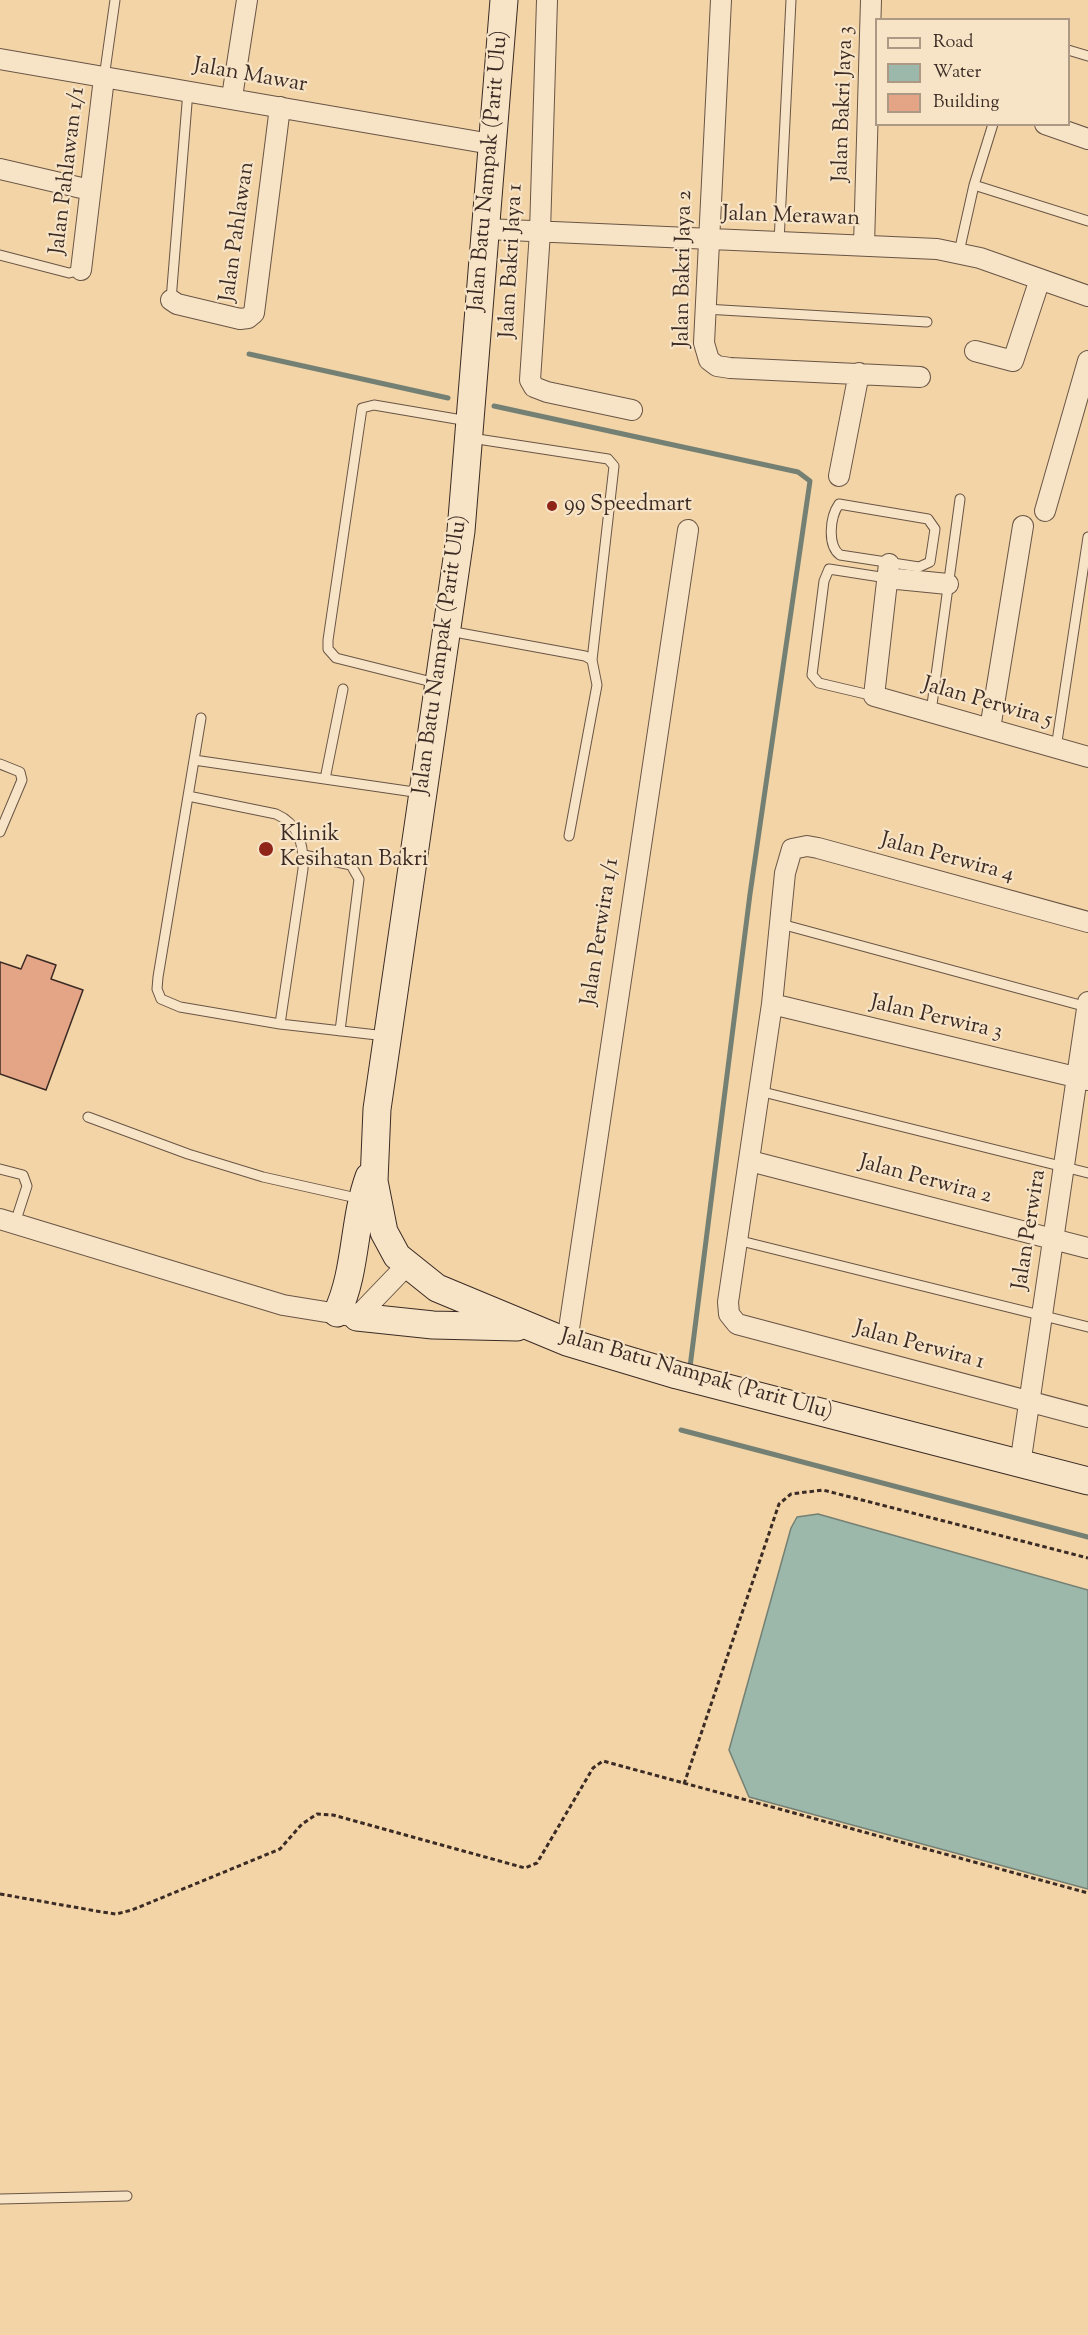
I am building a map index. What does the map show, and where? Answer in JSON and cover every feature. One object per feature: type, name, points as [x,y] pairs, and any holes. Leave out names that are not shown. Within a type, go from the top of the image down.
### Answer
[{"type":"street","points":[[232,97],[247,0]]},
{"type":"street","name":"Jalan Batu Nampak (Parit Ulu)","points":[[504,0],[461,531],[377,1109],[374,1181],[384,1232],[397,1256],[437,1288],[567,1342],[677,1376],[1088,1481]]},
{"type":"street","name":"Jalan Bakri Jaya 1","points":[[547,0],[540,232],[530,380],[534,387],[547,392],[632,410]]},
{"type":"street","name":"Jalan Bakri Jaya 2","points":[[721,0],[707,239],[705,351],[709,360],[717,366],[920,377]]},
{"type":"street","name":"Jalan Bakri Jaya 3","points":[[864,244],[872,0]]},
{"type":"street","name":"Jalan Mawar","points":[[0,59],[104,78],[232,97],[491,144]]},
{"type":"street","name":"Jalan Pahlawan 1/1","points":[[81,270],[104,78]]},
{"type":"street","name":"Jalan Pahlawan","points":[[171,300],[177,304],[240,319],[248,318],[254,313],[258,304],[280,107]]},
{"type":"street","points":[[1051,126],[1088,139]]},
{"type":"street","points":[[0,169],[90,190]]},
{"type":"street","name":"Jalan Merawan","points":[[486,229],[864,244],[958,252],[1088,296]]},
{"type":"street","points":[[975,351],[1013,361],[1041,279]]},
{"type":"street","points":[[1044,511],[1088,361]]},
{"type":"street","points":[[839,476],[859,373]]},
{"type":"street","points":[[990,729],[1023,526]]},
{"type":"street","name":"Jalan Perwira 1/1","points":[[567,1342],[688,530]]},
{"type":"street","points":[[874,696],[888,571],[948,585]]},
{"type":"street","name":"Jalan Perwira 5","points":[[874,696],[1088,758]]},
{"type":"street","name":"Jalan Perwira 4","points":[[781,924],[788,860],[792,849],[807,846],[1088,922]]},
{"type":"street","points":[[737,1240],[772,1005],[781,924]]},
{"type":"street","name":"Jalan Perwira","points":[[1020,1465],[1064,1167],[1083,1079],[1088,1004]]},
{"type":"street","name":"Jalan Perwira 3","points":[[772,1005],[1083,1079]]},
{"type":"street","points":[[347,1315],[346,1290],[361,1199],[375,1161]]},
{"type":"street","name":"Jalan Perwira 2","points":[[750,1161],[1088,1248]]},
{"type":"street","points":[[8,1221],[283,1305],[347,1315],[482,1328],[531,1327]]},
{"type":"street","name":"Jalan Perwira 1","points":[[737,1240],[728,1302],[729,1314],[737,1324],[1088,1417]]},
{"type":"street","points":[[347,1315],[407,1265]]},
{"type":"lane","points":[[104,78],[115,0]]},
{"type":"lane","points":[[779,242],[791,0]]},
{"type":"lane","points":[[1070,51],[1088,56]]},
{"type":"lane","points":[[171,300],[188,91]]},
{"type":"lane","points":[[958,252],[974,185],[992,126]]},
{"type":"lane","points":[[974,185],[1088,221]]},
{"type":"lane","points":[[0,255],[69,273],[81,270]]},
{"type":"lane","points":[[705,309],[927,322]]},
{"type":"lane","points":[[438,683],[336,658],[328,649],[362,408],[374,405],[470,430],[612,462],[614,471],[592,660],[597,685],[569,836]]},
{"type":"lane","points":[[931,712],[960,500]]},
{"type":"lane","points":[[874,696],[819,683],[812,675],[824,581],[829,569],[888,571],[928,565],[934,529],[931,522],[920,518],[838,504],[831,540],[836,552],[888,571]]},
{"type":"lane","points":[[1056,748],[1088,537]]},
{"type":"lane","points":[[446,631],[585,656],[592,660]]},
{"type":"lane","points":[[325,779],[343,688]]},
{"type":"lane","points":[[201,718],[157,989],[162,999],[180,1007],[280,1024],[388,1036]]},
{"type":"lane","points":[[194,760],[423,793]]},
{"type":"lane","points":[[0,764],[20,772],[22,780],[0,832]]},
{"type":"lane","points":[[188,796],[261,810],[285,818],[299,836],[304,855],[280,1024]]},
{"type":"lane","points":[[304,855],[351,865],[359,879],[340,1031]]},
{"type":"lane","points":[[781,924],[1088,1004]]},
{"type":"lane","points":[[759,1091],[1088,1173]]},
{"type":"lane","points":[[88,1116],[188,1154],[241,1170],[361,1199]]},
{"type":"lane","points":[[0,1169],[23,1175],[27,1186],[8,1221]]},
{"type":"lane","points":[[737,1240],[1088,1327]]},
{"type":"lane","points":[[0,2199],[127,2196]]},
{"type":"path","points":[[684,1784],[779,1504],[785,1497],[823,1490],[1088,1558]]},
{"type":"path","points":[[0,1894],[116,1914],[132,1910],[280,1849],[302,1824],[317,1814],[333,1815],[525,1869],[537,1863],[598,1762],[603,1761],[1088,1893]]},
{"type":"water","points":[[818,1514],[1088,1590],[1088,1889],[749,1797],[729,1750],[791,1528],[797,1517]]},
{"type":"building","points":[[27,955],[56,965],[51,979],[83,990],[46,1090],[0,1074],[0,962],[21,969]]},
{"type":"waterway","points":[[249,354],[448,398]]},
{"type":"waterway","points":[[494,406],[798,472],[810,481],[750,894],[690,1367]]},
{"type":"waterway","points":[[681,1430],[1088,1537]]},
{"type":"place","name":"99 Speedmart","points":[[552,506]]},
{"type":"place","name":"Klinik Kesihatan Bakri","points":[[266,849]]}]
